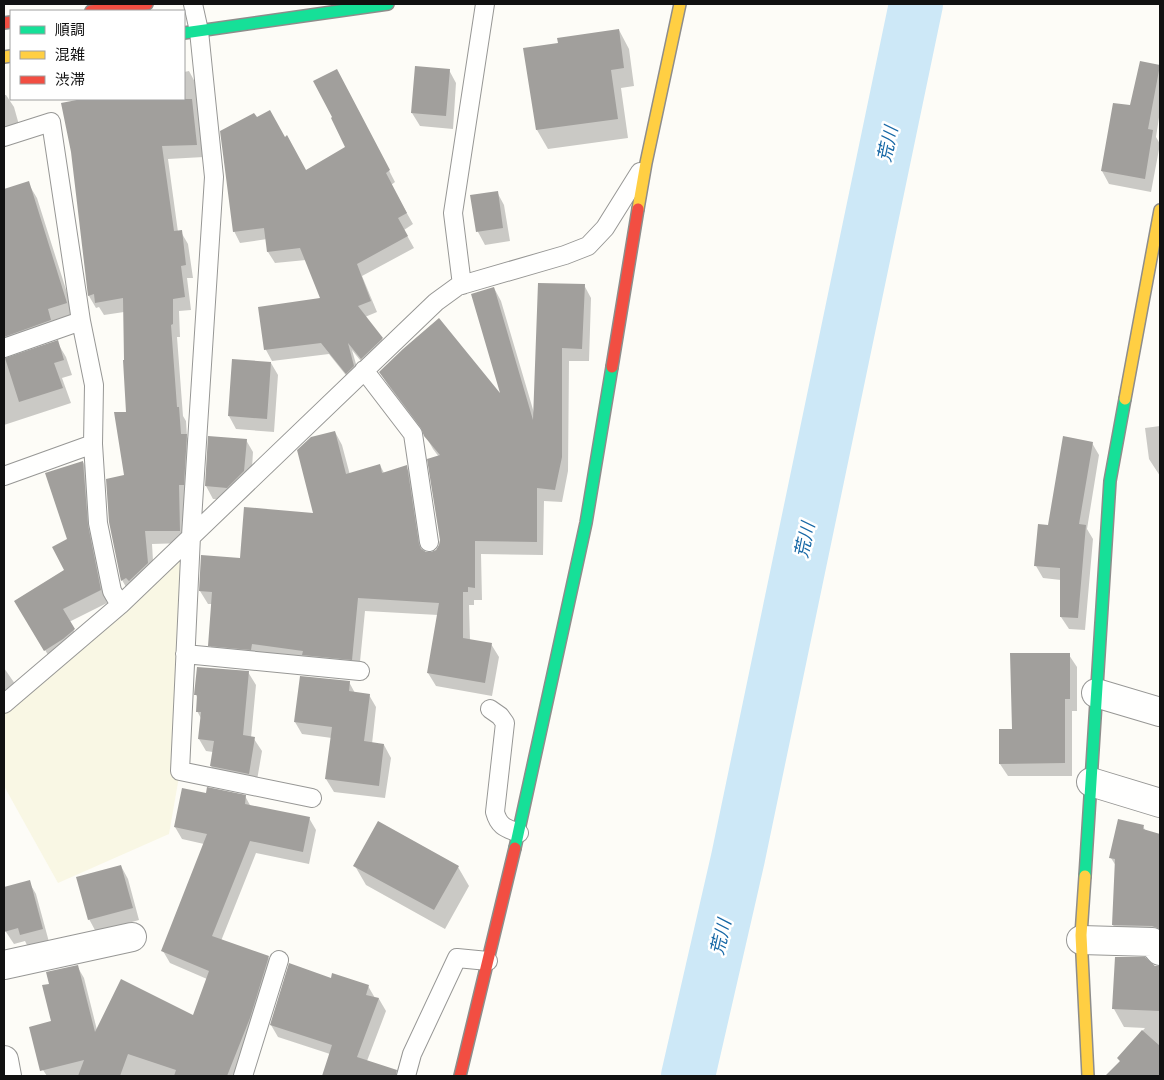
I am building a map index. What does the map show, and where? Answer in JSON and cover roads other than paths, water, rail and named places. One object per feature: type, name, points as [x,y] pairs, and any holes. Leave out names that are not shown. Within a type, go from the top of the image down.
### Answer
[{"type":"street","points":[[99,10],[147,4]]},
{"type":"street","points":[[192,32],[388,4]]},
{"type":"street","points":[[460,1076],[519,833],[586,523],[646,163],[680,4]]},
{"type":"street","points":[[1088,1076],[1081,940],[1110,481],[1155,261],[1160,210]]},
{"type":"street","points":[[1096,693],[1160,712]]},
{"type":"street","points":[[1090,782],[1160,803]]},
{"type":"street","points":[[4,965],[132,937]]},
{"type":"street","points":[[1081,940],[1152,942],[1160,951]]},
{"type":"street","points":[[4,1060],[7,1076]]},
{"type":"lane","points":[[193,4],[192,32],[214,177],[191,536],[180,771],[312,798]]},
{"type":"lane","points":[[462,285],[452,213],[485,4]]},
{"type":"lane","points":[[4,137],[51,122],[81,321],[94,385],[93,444],[98,523],[112,591],[120,605]]},
{"type":"lane","points":[[4,704],[120,605],[436,302],[458,286],[566,255],[588,246],[605,228],[646,163]]},
{"type":"lane","points":[[4,348],[81,321]]},
{"type":"lane","points":[[364,370],[412,434],[429,542]]},
{"type":"lane","points":[[4,476],[93,444]]},
{"type":"lane","points":[[185,654],[360,671]]},
{"type":"lane","points":[[490,709],[500,716],[505,723],[495,812],[498,821],[504,827],[519,833]]},
{"type":"lane","points":[[406,1076],[412,1054],[457,958],[488,960]]},
{"type":"lane","points":[[243,1076],[279,960]]},
{"type":"waterway","name":"荒川","points":[[688,1076],[738,858],[916,4]]}]
